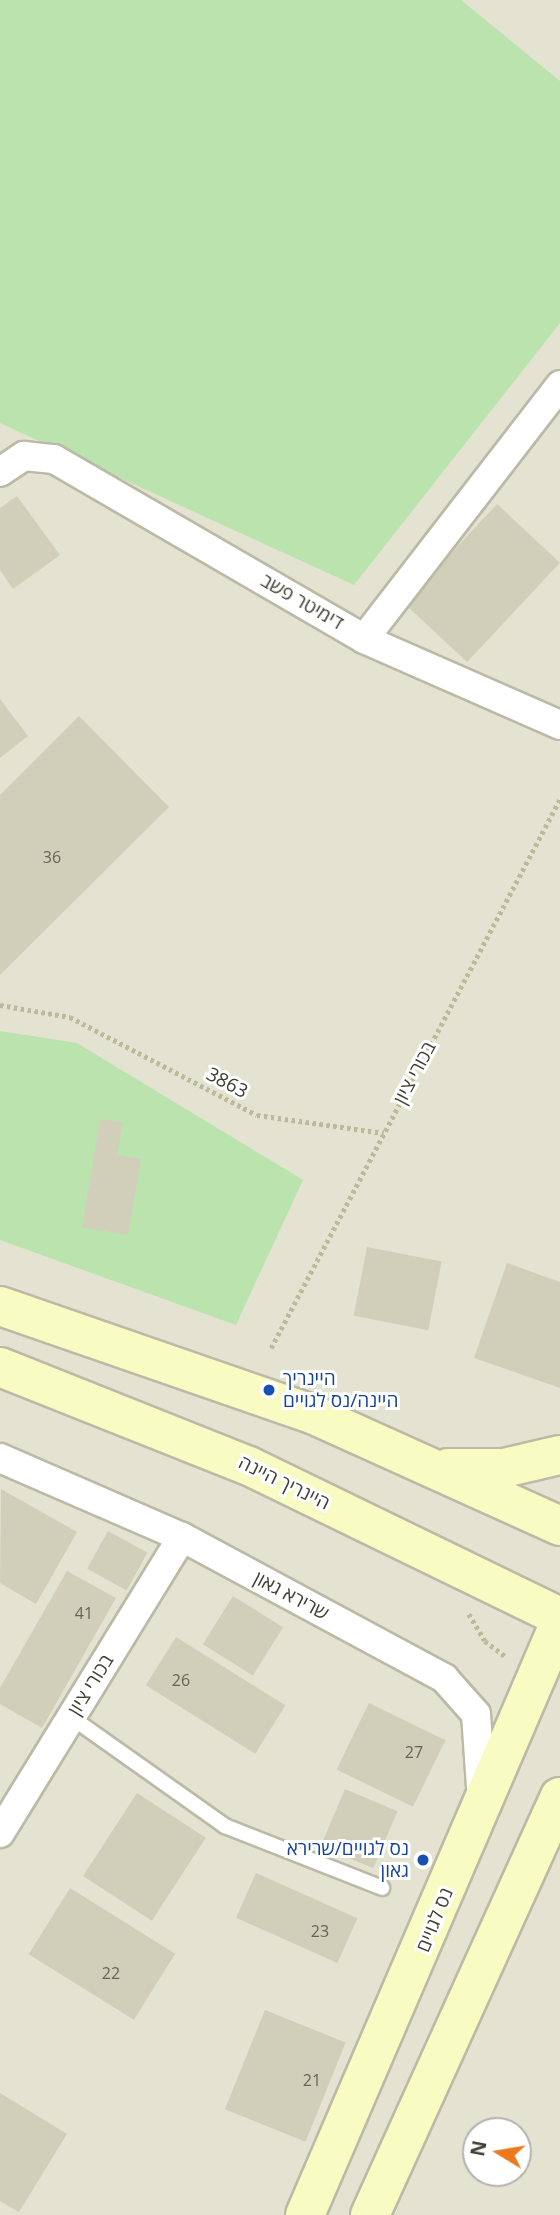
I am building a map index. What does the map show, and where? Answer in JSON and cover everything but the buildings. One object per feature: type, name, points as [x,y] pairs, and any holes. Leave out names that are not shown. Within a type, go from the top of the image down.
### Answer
[{"type":"main road","points":[[0,1306],[312,1414],[560,1526]]},
{"type":"main road","name":"היינריך היינה","points":[[0,1367],[250,1466],[560,1617]]},
{"type":"main road","points":[[434,1467],[476,1471],[560,1455]]},
{"type":"main road","name":"נס לגויים","points":[[305,2215],[560,1622]]},
{"type":"main road","points":[[370,2215],[560,1797]]},
{"type":"street","points":[[364,639],[560,385]]},
{"type":"street","name":"דימיטר פשב","points":[[0,472],[24,456],[54,459],[364,639],[560,725]]},
{"type":"street","name":"שרירא גאון","points":[[0,1458],[182,1537],[458,1689],[481,1731],[478,1813]]},
{"type":"street","name":"בכורי ציון","points":[[0,1833],[182,1537]]},
{"type":"lane","points":[[71,1717],[225,1826],[382,1888]]},
{"type":"path","name":"בכורי ציון","points":[[271,1348],[560,799]]},
{"type":"path","name":"3863","points":[[0,1005],[70,1017],[257,1115],[384,1133]]},
{"type":"shaded area","points":[[0,0],[560,0],[560,2215],[0,2215]]},
{"type":"green space","points":[[0,0],[461,0],[560,81],[560,323],[354,585],[0,423]]},
{"type":"green space","points":[[0,1031],[77,1043],[303,1180],[236,1325],[0,1240]]},
{"type":"place","name":"היינריך היינה/נס לגויים","points":[[269,1390]]},
{"type":"place","name":"נס לגויים/שרירא גאון","points":[[423,1860]]}]
